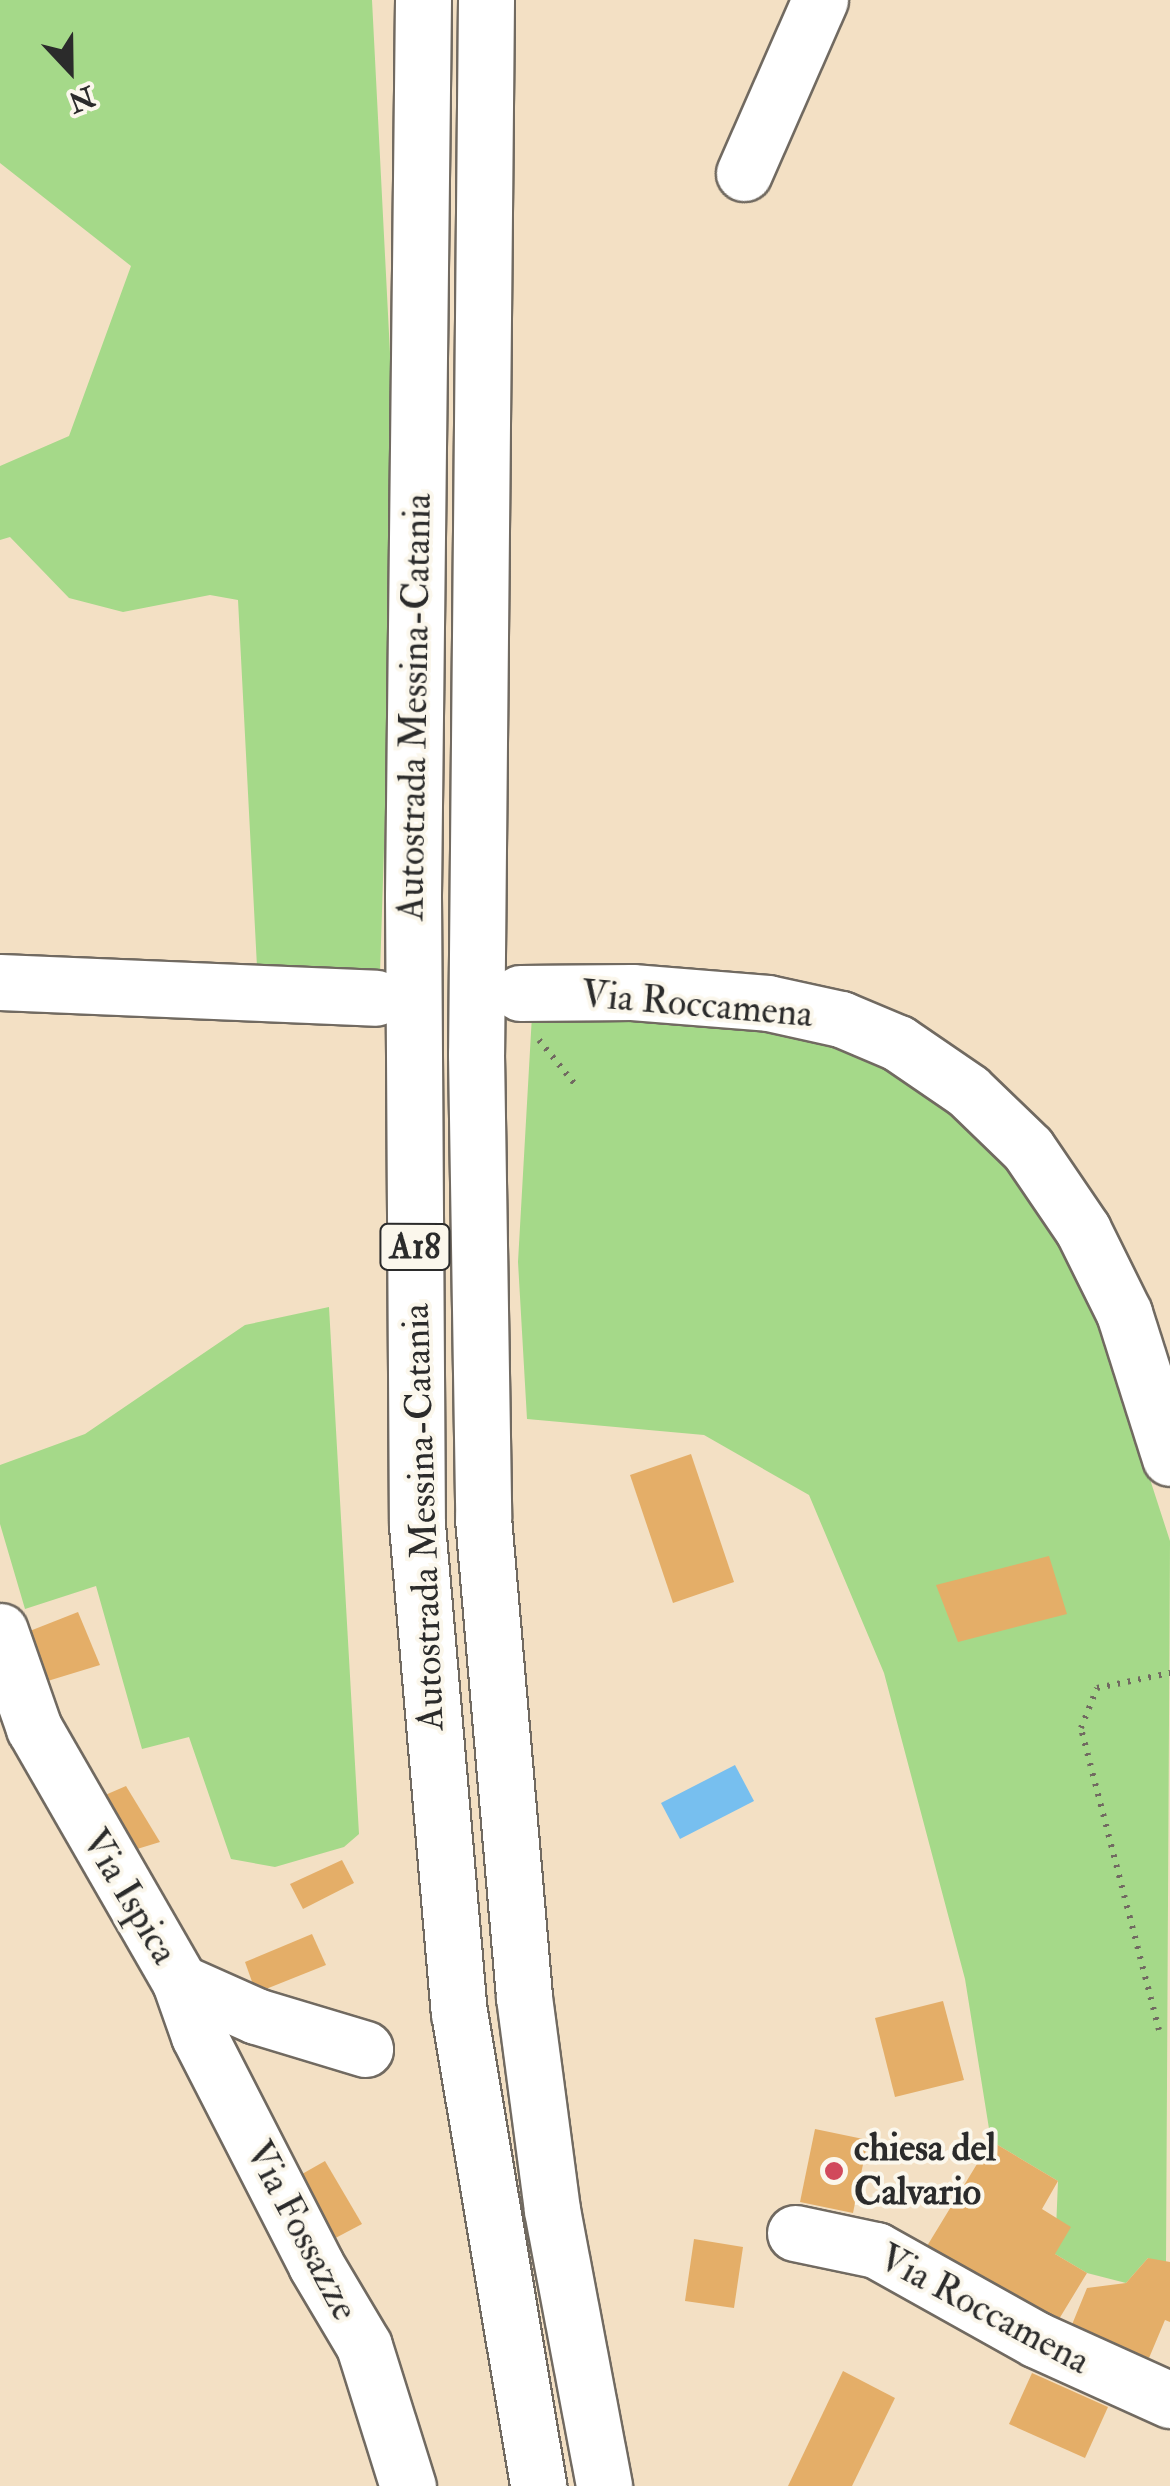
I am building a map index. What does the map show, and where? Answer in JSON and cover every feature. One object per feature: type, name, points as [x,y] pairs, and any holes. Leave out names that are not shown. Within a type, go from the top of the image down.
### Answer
[{"type":"main road","name":"Autostrada Messina-Catania","points":[[424,0],[412,896],[417,1525],[459,2012],[538,2486]]},
{"type":"main road","name":"Autostrada Messina-Catania","points":[[486,0],[476,1034],[483,1518],[524,1997],[552,2210],[604,2486]]},
{"type":"main road","points":[[744,173],[820,0]]},
{"type":"main road","points":[[0,982],[376,998]]},
{"type":"main road","name":"Via Roccamena","points":[[520,993],[671,995],[768,1003],[841,1019],[898,1043],[968,1091],[1028,1149],[1082,1230],[1124,1313],[1170,1458]]},
{"type":"main road","name":"Via Ispica","points":[[0,1631],[34,1728],[180,1982],[256,2016],[366,2050]]},
{"type":"main road","name":"Via Fossazze","points":[[180,1982],[198,2036],[364,2346],[408,2486]]},
{"type":"main road","name":"Via Roccamena","points":[[795,2233],[876,2250],[1037,2340],[1170,2400]]},
{"type":"path","points":[[1159,2030],[1081,1728],[1097,1688],[1170,1673]]},
{"type":"green space","points":[[0,0],[372,0],[396,471],[380,974],[257,967],[238,600],[210,595],[123,612],[69,598],[10,537],[0,540],[0,466],[69,436],[131,266],[0,163]]},
{"type":"green space","points":[[532,1015],[685,1015],[858,1047],[932,1090],[1022,1180],[1078,1257],[1170,1541],[1166,2266],[1148,2258],[1126,2283],[1087,2273],[1055,2254],[1058,2181],[991,2141],[965,1979],[884,1673],[809,1495],[704,1435],[527,1419],[518,1262]]},
{"type":"green space","points":[[329,1307],[359,1834],[344,1847],[275,1867],[231,1859],[189,1737],[142,1749],[96,1586],[25,1609],[0,1524],[0,1465],[85,1434],[245,1325]]},
{"type":"water","points":[[735,1765],[754,1801],[680,1839],[661,1803]]},
{"type":"building","points":[[691,1454],[734,1582],[673,1603],[630,1475]]},
{"type":"building","points":[[1049,1556],[1067,1614],[958,1642],[936,1585]]},
{"type":"building","points":[[78,1612],[100,1665],[28,1687],[12,1638]]},
{"type":"building","points":[[126,1786],[160,1842],[124,1853],[96,1799]]},
{"type":"building","points":[[342,1860],[354,1883],[303,1909],[290,1884]]},
{"type":"building","points":[[312,1934],[326,1965],[256,1993],[245,1962]]},
{"type":"building","points":[[943,2001],[964,2080],[895,2097],[875,2018]]},
{"type":"building","name":"chiesa del Calvario","points":[[815,2129],[868,2140],[853,2213],[800,2202]]},
{"type":"building","points":[[991,2141],[1058,2181],[1042,2209],[1071,2227],[1055,2254],[1087,2273],[1053,2329],[924,2251]]},
{"type":"building","points":[[325,2161],[362,2224],[326,2243],[288,2182]]},
{"type":"building","points":[[694,2239],[743,2247],[734,2308],[685,2301]]},
{"type":"building","points":[[1148,2258],[1170,2262],[1170,2322],[1165,2320],[1149,2358],[1071,2327],[1087,2288],[1126,2283]]},
{"type":"building","points":[[843,2371],[895,2398],[852,2486],[788,2486]]},
{"type":"building","points":[[1032,2373],[1108,2407],[1085,2458],[1009,2424]]},
{"type":"place","name":"chiesa del Calvario","points":[[834,2171]]}]
